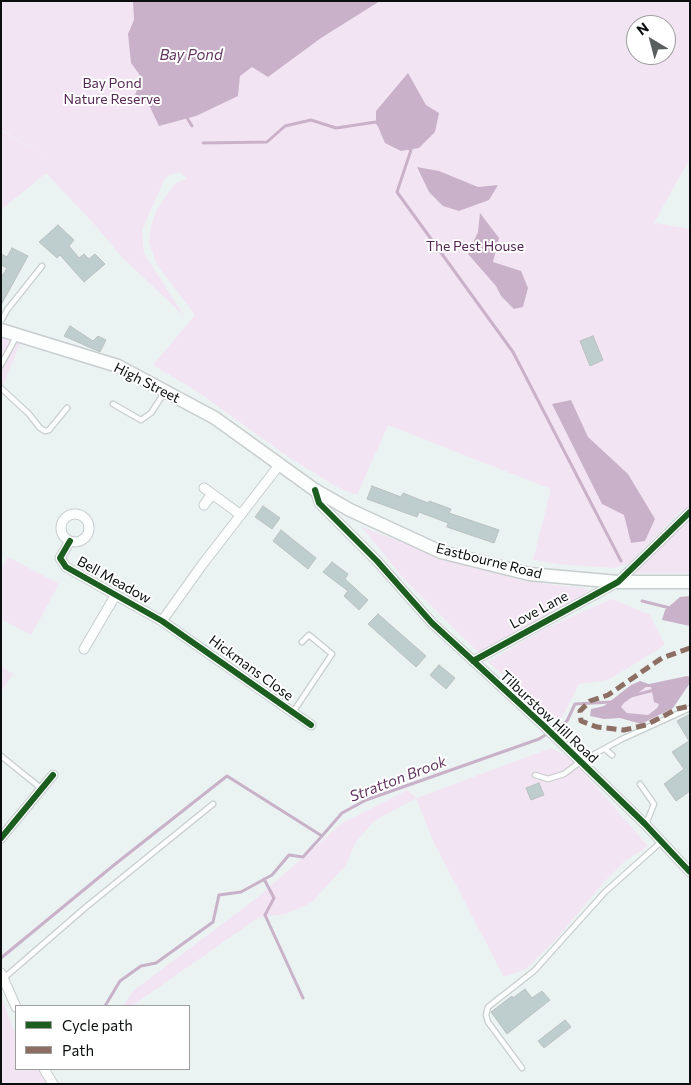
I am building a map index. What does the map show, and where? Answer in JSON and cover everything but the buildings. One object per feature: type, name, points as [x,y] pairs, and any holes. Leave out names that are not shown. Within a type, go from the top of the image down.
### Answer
[{"type":"main road","name":"High Street","points":[[1,330],[16,337],[37,341],[118,366],[215,418],[280,464]]},
{"type":"main road","name":"Eastbourne Road","points":[[280,464],[315,490],[350,510],[440,552],[529,574],[618,582],[690,582]]},
{"type":"street","points":[[162,621],[202,565],[280,464]]},
{"type":"street","points":[[204,488],[241,515]]},
{"type":"street","name":"Tilburstow Hill Road","points":[[315,490],[319,503],[377,561],[432,623],[550,732],[645,824],[690,872]]},
{"type":"street","points":[[204,505],[212,494]]},
{"type":"street","name":"Love Lane","points":[[472,660],[618,582],[690,512]]},
{"type":"street","name":"Bell Meadow","points":[[70,541],[60,558],[66,567],[176,630]]},
{"type":"street","name":"Bell Meadow","points":[[84,649],[115,596]]},
{"type":"street","name":"Hickmans Close","points":[[176,630],[292,714],[311,725]]},
{"type":"street","points":[[1,838],[53,775]]},
{"type":"street","points":[[3,976],[15,1005]]},
{"type":"street","points":[[45,1070],[53,1084]]},
{"type":"lane","points":[[1,321],[7,310],[42,266]]},
{"type":"lane","points":[[1,366],[16,337]]},
{"type":"lane","points":[[1,388],[45,431],[49,430],[67,408]]},
{"type":"lane","points":[[113,404],[141,420],[151,413],[164,392]]},
{"type":"lane","points":[[292,714],[332,654],[309,635],[302,642]]},
{"type":"lane","points":[[535,775],[548,779],[564,774],[580,762],[690,708]]},
{"type":"lane","points":[[605,749],[612,755]]},
{"type":"lane","points":[[1,756],[42,788]]},
{"type":"lane","points":[[640,784],[654,804],[645,824]]},
{"type":"lane","points":[[3,976],[213,804]]},
{"type":"lane","points":[[522,1068],[488,1022],[486,1014],[488,1007],[534,971],[605,892],[661,842]]},
{"type":"green space","points":[[1,1],[690,1],[690,158],[654,223],[690,229],[690,573],[635,573],[687,505],[628,564],[613,568],[559,564],[533,560],[551,489],[388,425],[357,495],[339,488],[287,456],[195,390],[153,365],[195,315],[157,265],[149,242],[151,226],[157,209],[175,183],[187,179],[181,172],[169,175],[164,180],[142,230],[144,253],[184,316],[121,256],[46,173],[1,210],[1,131],[52,159],[1,130]]},
{"type":"green space","points":[[1,336],[20,343],[1,390]]},
{"type":"green space","points":[[362,527],[440,557],[523,581],[589,589],[584,596],[478,652],[404,579]]},
{"type":"green space","points":[[8,557],[59,584],[31,635],[1,619],[1,569]]},
{"type":"green space","points":[[612,599],[650,615],[665,645],[608,680],[579,684],[559,723],[488,662],[544,629]]},
{"type":"green space","points":[[1,666],[13,674],[1,692]]},
{"type":"green space","points":[[646,687],[651,687],[660,704],[648,715],[627,713],[621,707]]},
{"type":"green space","points":[[551,748],[572,759],[648,846],[625,861],[604,882],[559,936],[526,969],[504,977],[433,841],[416,798],[374,821],[356,842],[345,866],[312,902],[286,914],[259,917],[133,1005],[124,1005],[133,991],[258,897],[341,824],[407,790],[417,798]]},
{"type":"green space","points":[[1,997],[15,1033],[15,1070],[39,1070],[48,1084],[1,1084]]},
{"type":"water","name":"Bay Pond","points":[[133,1],[380,1],[321,38],[268,77],[252,67],[240,76],[238,96],[196,116],[159,126],[148,103],[135,95],[142,78],[131,63],[128,34],[134,20]]},
{"type":"water","points":[[408,73],[426,105],[439,113],[435,132],[419,148],[401,151],[385,143],[376,122],[376,111]]},
{"type":"water","points":[[417,167],[439,171],[478,187],[498,185],[489,200],[459,211],[443,206],[429,192]]},
{"type":"water","points":[[480,213],[499,238],[493,262],[521,271],[528,288],[523,307],[514,309],[501,296],[496,286],[468,254],[478,232]]},
{"type":"water","points":[[571,400],[588,437],[628,474],[655,519],[645,541],[631,543],[624,515],[602,504],[552,404]]},
{"type":"water","points":[[690,596],[690,626],[662,620],[665,610],[680,597]]},
{"type":"water","points":[[690,677],[690,683],[673,708],[641,724],[620,718],[604,719],[590,716],[591,709],[604,706],[631,685],[640,681],[649,684]],"holes":[[[646,687],[651,687],[654,702],[659,704],[648,715],[627,713],[621,707]]]},
{"type":"waterway","points":[[188,116],[187,118],[192,126]]},
{"type":"waterway","points":[[203,143],[267,142],[285,126],[311,120],[336,128],[376,122],[378,124]]},
{"type":"waterway","points":[[408,148],[411,150],[397,192],[513,352],[621,561]]},
{"type":"waterway","points":[[642,601],[670,608]]},
{"type":"waterway","name":"Stratton Brook","points":[[631,696],[654,690]]},
{"type":"waterway","name":"Stratton Brook","points":[[1,958],[114,865],[227,776],[322,836],[342,813],[366,800],[539,739],[567,721],[575,704],[611,702]]},
{"type":"waterway","points":[[106,1005],[120,981],[141,966],[156,963],[213,922],[219,895],[241,892],[272,875],[289,855],[303,857],[322,836]]},
{"type":"waterway","points":[[264,879],[274,898],[265,915],[303,998]]},
{"type":"marked path","points":[[690,648],[662,658],[608,695],[590,701],[580,711],[581,721],[597,727],[624,730],[646,725],[677,709],[690,706]]},
{"type":"cycle path","points":[[315,490],[319,503],[377,561],[432,623],[544,726],[645,824],[690,872]]},
{"type":"cycle path","points":[[473,661],[618,582],[690,512]]},
{"type":"cycle path","points":[[70,541],[60,558],[66,567],[162,621],[311,725]]},
{"type":"cycle path","points":[[1,838],[53,775]]},
{"type":"park label","name":"Bay Pond Nature Reserve","points":[[112,92]]},
{"type":"park label","name":"The Pest House","points":[[475,246]]}]
